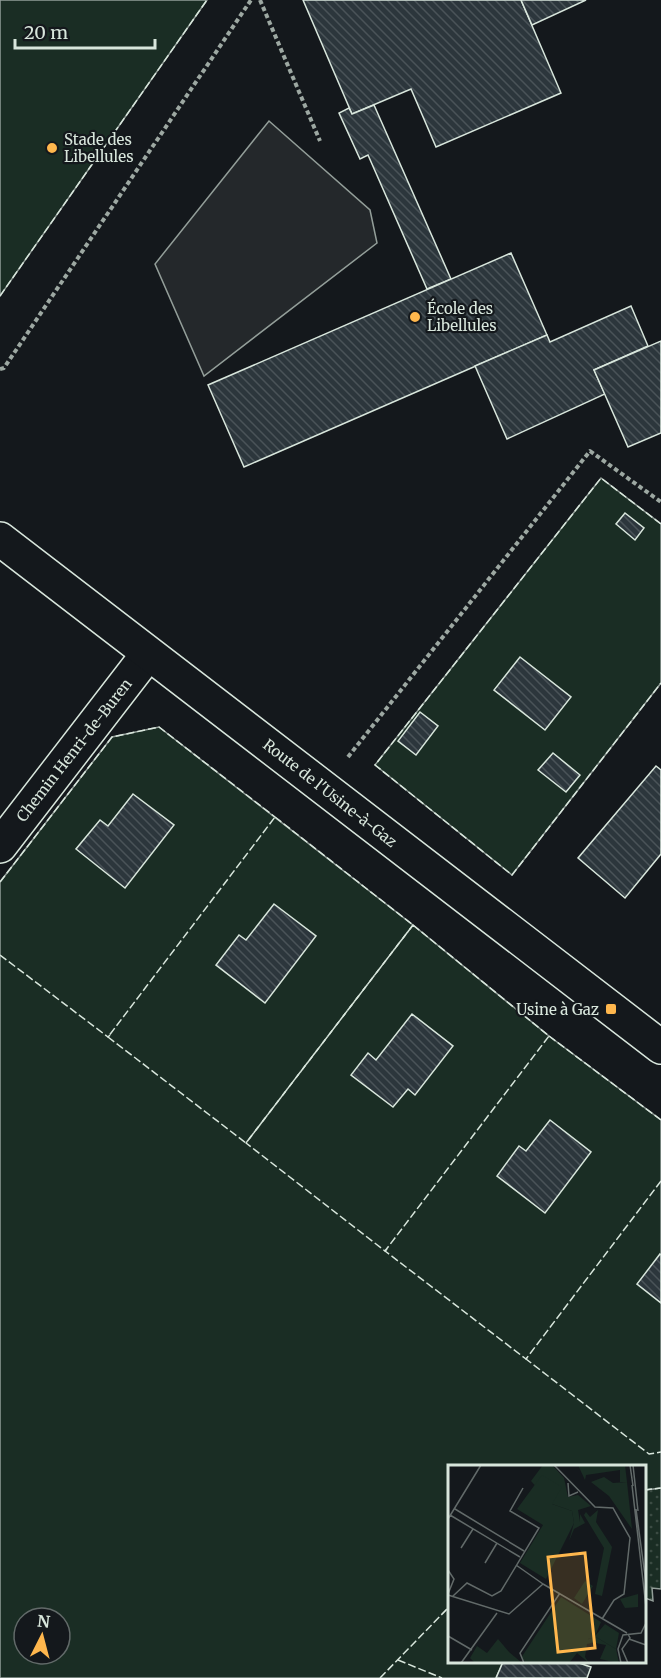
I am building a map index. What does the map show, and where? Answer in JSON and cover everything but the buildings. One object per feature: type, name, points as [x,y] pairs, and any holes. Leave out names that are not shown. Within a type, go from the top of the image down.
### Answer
[{"type":"street","name":"Route de l'Usine-à-Gaz","points":[[0,539],[661,1047]]},
{"type":"street","name":"Chemin Henri-de-Buren","points":[[0,846],[148,654]]},
{"type":"path","points":[[0,374],[251,0]]},
{"type":"path","points":[[260,0],[320,141]]},
{"type":"path","points":[[346,759],[590,452],[661,501]]},
{"type":"green space","name":"Stade des Libellules","points":[[0,0],[207,0],[0,296]]},
{"type":"green space","points":[[601,478],[661,524],[661,683],[512,875],[375,765]]},
{"type":"green space","points":[[159,727],[413,925],[549,1036],[661,1120],[661,1488],[646,1490],[646,1465],[448,1465],[448,1663],[503,1663],[496,1678],[0,1678],[0,882],[112,737]]},
{"type":"green space","points":[[661,1488],[661,1589],[652,1588],[653,1601],[646,1598],[646,1490]]},
{"type":"shaded area","points":[[269,121],[370,210],[377,243],[204,376],[155,264]]},
{"type":"fence","points":[[0,296],[207,0]]},
{"type":"fence","points":[[661,524],[601,478],[375,765],[512,875],[661,683]]},
{"type":"fence","points":[[0,882],[112,737],[159,727],[275,817]]},
{"type":"fence","points":[[275,817],[413,925],[246,1143],[108,1037],[275,817]]},
{"type":"fence","points":[[413,925],[549,1036],[385,1251],[246,1143],[413,925]]},
{"type":"fence","points":[[0,955],[108,1037],[110,1035]]},
{"type":"fence","points":[[549,1036],[661,1120]]},
{"type":"fence","points":[[387,1249],[385,1251],[526,1359],[661,1181]]},
{"type":"fence","points":[[527,1358],[649,1454],[661,1452]]},
{"type":"fence","points":[[646,1490],[661,1488]]},
{"type":"fence","points":[[380,1678],[448,1609]]},
{"type":"fence","points":[[398,1660],[442,1678]]},
{"type":"place","name":"Stade des Libellules","points":[[52,148]]},
{"type":"place","name":"École des Libellules","points":[[415,317]]},
{"type":"place","name":"Usine à Gaz","points":[[611,1009]]}]
